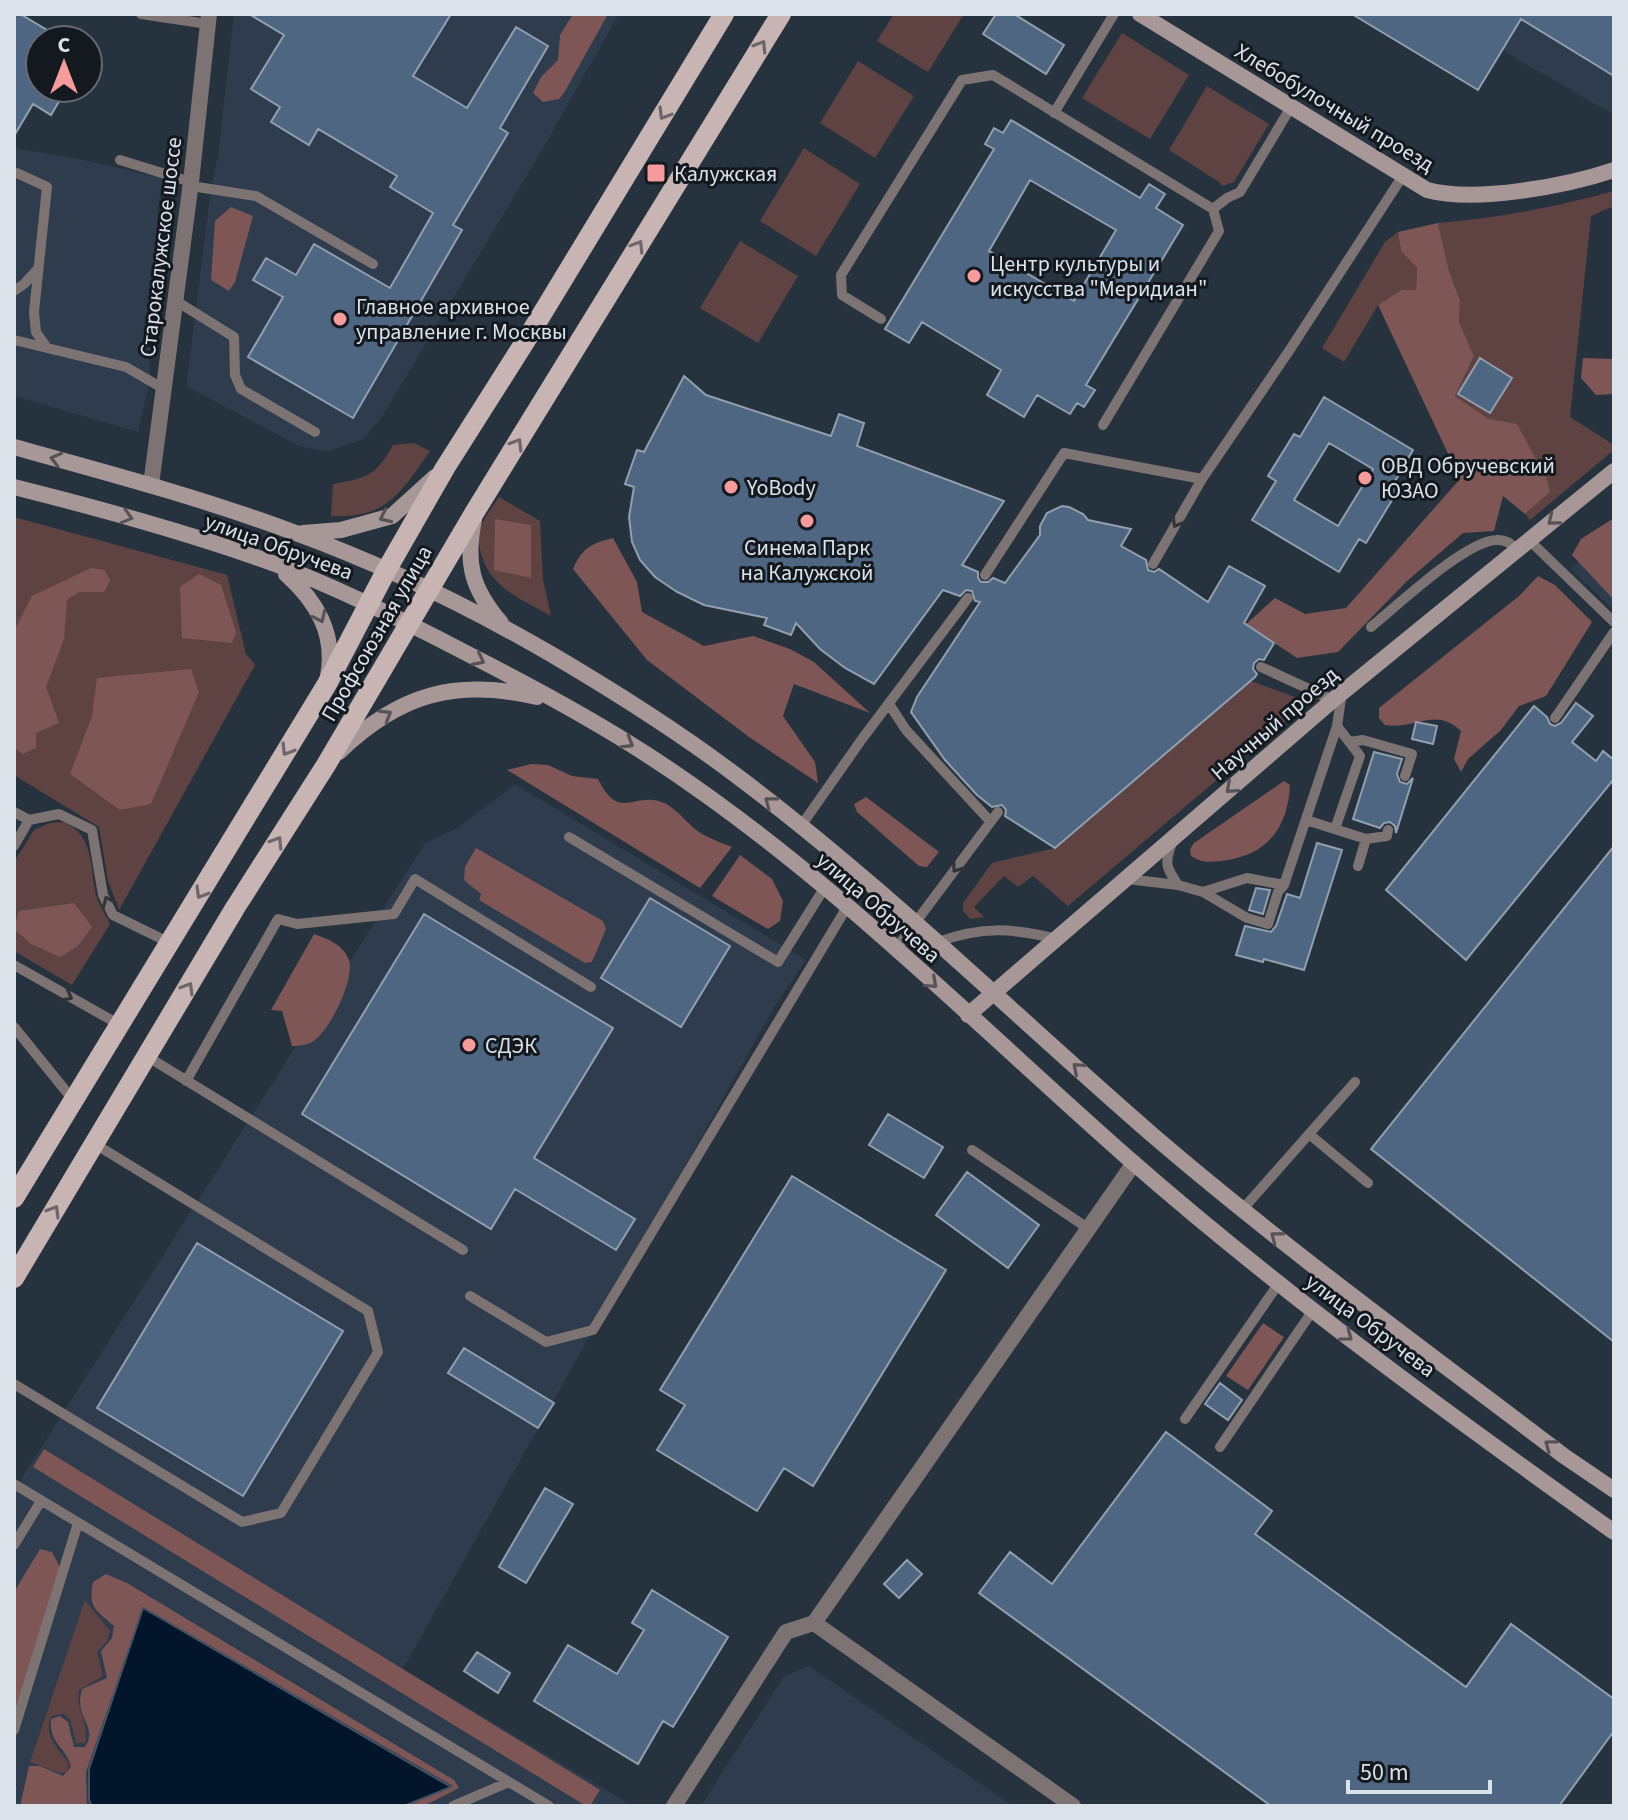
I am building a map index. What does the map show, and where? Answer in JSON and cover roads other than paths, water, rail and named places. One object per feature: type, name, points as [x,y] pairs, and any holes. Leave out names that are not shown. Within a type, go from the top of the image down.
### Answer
[{"type":"main road","name":"Профсоюзная улица","points":[[14,1198],[327,684],[445,468],[724,14]]},
{"type":"main road","name":"Профсоюзная улица","points":[[14,1278],[235,908],[326,765],[428,589],[781,14]]},
{"type":"main road","name":"Хлебобулочный проезд","points":[[1140,14],[1427,190],[1447,195],[1470,195],[1552,185],[1614,170]]},
{"type":"main road","name":"улица Обручева","points":[[14,447],[151,485],[298,533],[428,589],[508,631],[558,658],[662,725],[733,773],[801,826],[938,942],[1242,1210],[1564,1456],[1614,1490]]},
{"type":"main road","points":[[298,533],[341,530],[392,516],[445,468]]},
{"type":"main road","name":"Научный проезд","points":[[968,1015],[1337,696],[1614,471]]},
{"type":"main road","name":"улица Обручева","points":[[14,487],[138,520],[276,565],[369,604],[562,703],[660,764],[744,823],[825,887],[1134,1163],[1279,1283],[1614,1532]]},
{"type":"main road","points":[[476,510],[468,548],[474,580],[484,603],[508,631]]},
{"type":"main road","points":[[276,565],[307,593],[321,614],[331,659],[327,684]]},
{"type":"main road","points":[[326,765],[359,733],[387,712],[421,697],[448,690],[482,688],[513,691],[562,703]]},
{"type":"street","name":"Старокалужское шоссе","points":[[151,485],[191,184],[208,19]]},
{"type":"street","points":[[674,1806],[786,1632],[814,1623],[1134,1163]]},
{"type":"street","points":[[814,1623],[1073,1806]]},
{"type":"lane","points":[[141,14],[208,19]]},
{"type":"lane","points":[[1054,113],[1114,14]]},
{"type":"lane","points":[[881,319],[842,295],[841,275],[962,80],[993,75],[1213,209],[1219,231],[1103,425]]},
{"type":"lane","points":[[1213,209],[1240,192],[1291,107]]},
{"type":"lane","points":[[120,160],[191,184],[256,196],[373,264]]},
{"type":"lane","points":[[17,173],[47,187],[34,312],[36,332],[45,345]]},
{"type":"lane","points":[[1153,564],[1202,479],[1402,177]]},
{"type":"lane","points":[[14,291],[39,267]]},
{"type":"lane","points":[[176,301],[234,337],[235,375],[241,389],[315,432]]},
{"type":"lane","points":[[14,340],[45,345],[126,367],[164,389]]},
{"type":"lane","points":[[985,575],[1064,453],[1202,479]]},
{"type":"lane","points":[[1371,627],[1453,560],[1492,540],[1524,544],[1614,622]]},
{"type":"lane","points":[[801,826],[968,598]]},
{"type":"lane","points":[[1555,718],[1614,632]]},
{"type":"lane","points":[[1127,879],[1178,885],[1203,892],[1247,918],[1268,924],[1337,726],[1337,696],[1325,695],[1261,667]]},
{"type":"lane","points":[[889,704],[906,730],[994,816],[895,950]]},
{"type":"lane","points":[[1335,829],[1360,756],[1337,726]]},
{"type":"lane","points":[[1349,742],[1363,740],[1412,754],[1405,776]]},
{"type":"lane","points":[[14,812],[29,820],[59,814],[92,830],[103,895],[113,915],[170,943]]},
{"type":"lane","points":[[14,846],[29,820]]},
{"type":"lane","points":[[1306,820],[1366,839],[1387,836],[1388,830]]},
{"type":"lane","points":[[569,837],[778,962],[825,887]]},
{"type":"lane","points":[[1175,838],[1167,856],[1166,868],[1178,885]]},
{"type":"lane","points":[[1358,866],[1366,839]]},
{"type":"lane","points":[[1203,892],[1247,878],[1284,885]]},
{"type":"lane","points":[[186,1081],[278,919],[297,924],[394,914],[415,879],[591,987]]},
{"type":"lane","points":[[470,1296],[546,1342],[593,1330],[847,907]]},
{"type":"lane","points":[[938,942],[965,933],[1024,930],[1057,939]]},
{"type":"lane","points":[[14,965],[121,1025]]},
{"type":"lane","points":[[14,1027],[74,1101]]},
{"type":"lane","points":[[148,1057],[463,1250]]},
{"type":"lane","points":[[1242,1210],[1355,1082]]},
{"type":"lane","points":[[1309,1134],[1368,1183]]},
{"type":"lane","points":[[14,1384],[242,1522],[281,1513],[378,1352],[368,1311],[95,1144]]},
{"type":"lane","points":[[972,1150],[1089,1229]]},
{"type":"lane","points":[[1185,1419],[1279,1283]]},
{"type":"lane","points":[[1220,1447],[1313,1310]]},
{"type":"lane","points":[[14,1484],[549,1806]]},
{"type":"lane","points":[[14,1545],[41,1501]]},
{"type":"lane","points":[[14,1730],[78,1523]]},
{"type":"lane","points":[[453,1806],[509,1782]]},
{"type":"place","name":"Калужская","points":[[656,173]]},
{"type":"place","name":"Центр культуры и искусства \"Меридиан\"","points":[[974,276]]},
{"type":"place","name":"Главное архивное управление г. Москвы","points":[[340,319]]},
{"type":"place","name":"ОВД Обручевский ЮЗАО","points":[[1365,478]]},
{"type":"place","name":"YoBody","points":[[731,487]]},
{"type":"place","name":"Синема Парк на Калужской","points":[[807,521]]},
{"type":"place","name":"СДЭК","points":[[469,1045]]}]
